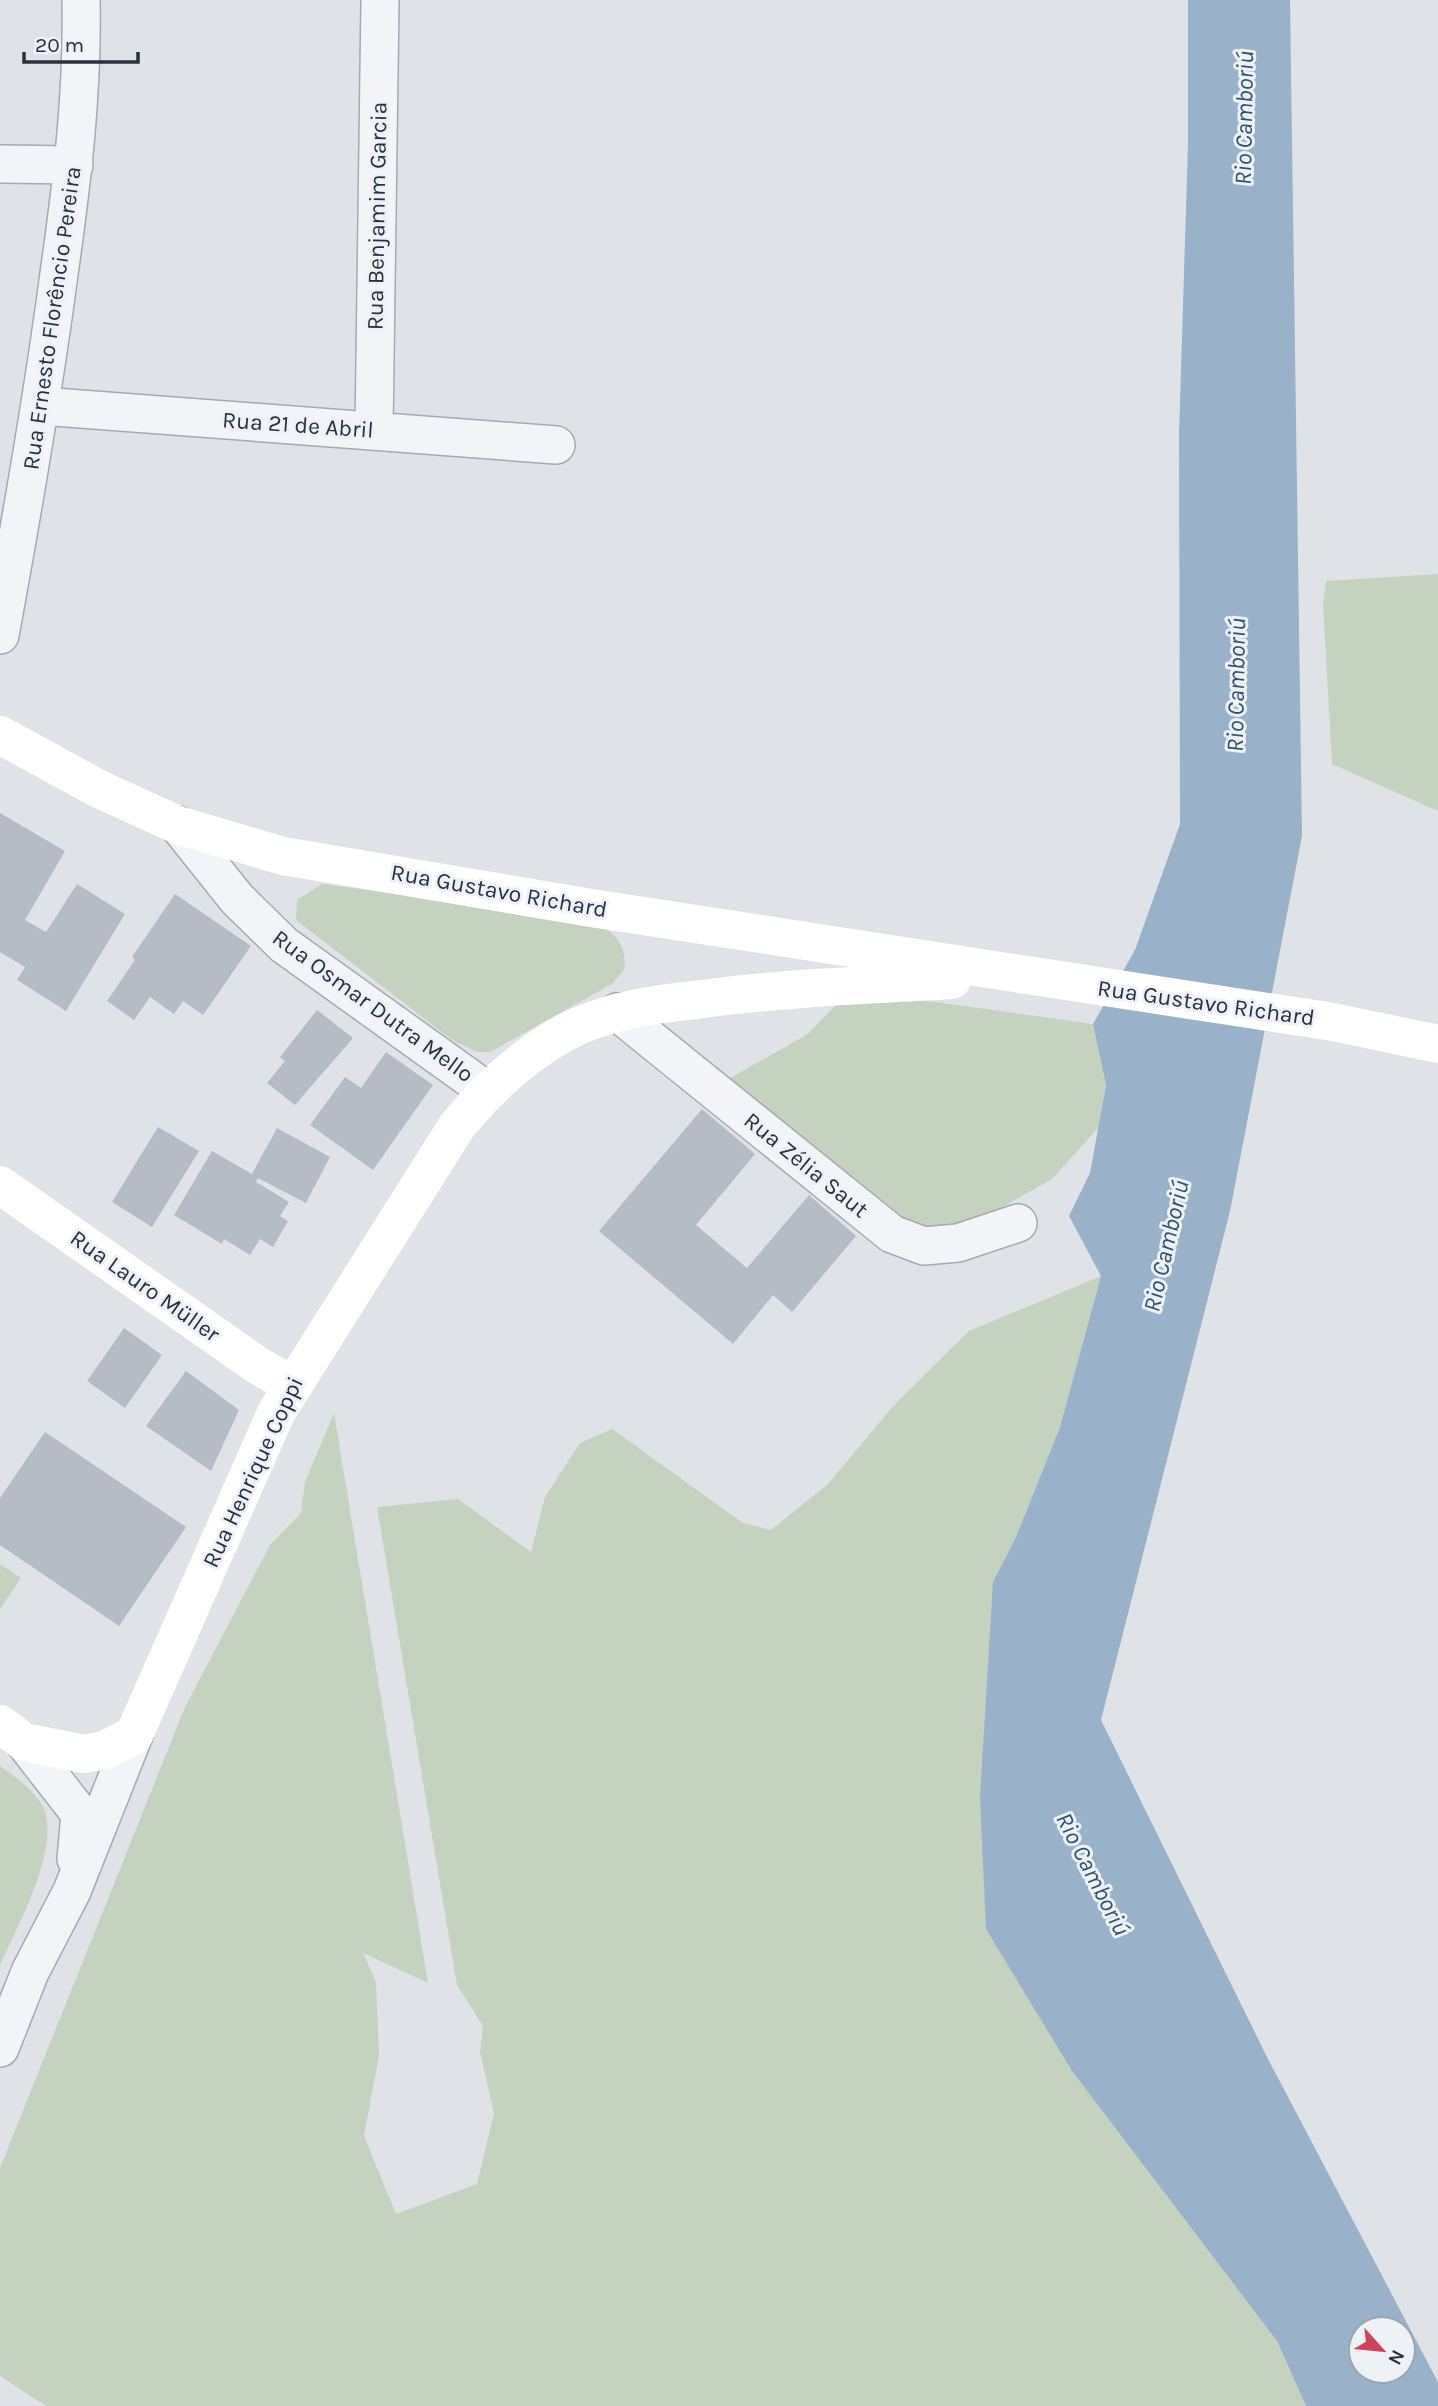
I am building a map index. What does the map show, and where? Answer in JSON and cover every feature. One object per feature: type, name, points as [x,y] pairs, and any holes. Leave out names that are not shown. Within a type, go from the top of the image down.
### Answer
[{"type":"main road","name":"Rua Gustavo Richard","points":[[0,734],[99,789],[178,825],[283,856],[590,908],[1391,1032],[1438,1044]]},
{"type":"main road","name":"Rua Gustavo Richard","points":[[631,1009],[745,993],[1020,975]]},
{"type":"main road","name":"Rua Henrique Coppi","points":[[134,1735],[276,1413],[435,1159],[486,1090],[522,1059],[566,1032],[631,1009]]},
{"type":"main road","name":"Rua Gustavo Richard","points":[[1391,1032],[1438,1032]]},
{"type":"main road","name":"Rua Lauro Müller","points":[[0,1185],[257,1365],[292,1385]]},
{"type":"main road","points":[[12,1733],[84,1754],[105,1750],[134,1735]]},
{"type":"street","name":"Rua Ernesto Florêncio Pereira","points":[[0,635],[41,406],[74,165],[81,96],[81,0]]},
{"type":"street","name":"Rua Benjamim Garcia","points":[[374,431],[380,0]]},
{"type":"street","points":[[0,164],[74,165]]},
{"type":"street","name":"Rua 21 de Abril","points":[[41,406],[555,445]]},
{"type":"street","name":"Rua Osmar Dutra Mello","points":[[178,825],[237,899],[284,945],[486,1090]]},
{"type":"street","name":"Rua Zélia Saut","points":[[631,1009],[892,1234],[924,1247],[958,1243],[1018,1223]]},
{"type":"street","points":[[12,1733],[80,1814],[72,1891]]},
{"type":"street","name":"Rua Henrique Coppi","points":[[0,2048],[30,1972],[72,1891],[134,1735]]},
{"type":"green space","points":[[1438,574],[1438,811],[1332,764],[1323,604],[1326,581]]},
{"type":"green space","points":[[322,884],[587,919],[616,938],[624,952],[624,970],[612,984],[490,1052],[477,1052],[452,1040],[296,920],[297,900]]},
{"type":"green space","points":[[850,990],[1093,1024],[1106,1084],[1099,1127],[1052,1179],[946,1239],[911,1232],[730,1078],[808,1034]]},
{"type":"green space","points":[[1101,1276],[1060,1427],[1016,1537],[993,1583],[1072,2071],[1277,2341],[1306,2406],[46,2406],[0,2376],[0,2168],[185,1707],[270,1545],[301,1513],[305,1482],[334,1413],[428,1983],[363,1953],[376,1982],[379,2055],[364,2136],[396,2214],[477,2184],[494,2113],[480,2052],[483,2026],[457,1985],[377,1507],[458,1499],[531,1552],[545,1497],[580,1443],[612,1429],[743,1523],[771,1530],[828,1484],[894,1405],[969,1331]]},
{"type":"green space","points":[[0,1564],[21,1578],[0,1609]]},
{"type":"green space","points":[[0,1766],[27,1787],[40,1802],[46,1818],[47,1838],[36,1884],[0,1965]]},
{"type":"water","name":"Rio Camboriú","points":[[1188,0],[1290,0],[1302,836],[1230,1211],[1101,1720],[1268,2059],[1403,2315],[1347,2315],[1347,2385],[1417,2385],[1417,2342],[1438,2382],[1438,2406],[1306,2406],[1277,2341],[1072,2071],[986,1929],[980,1797],[993,1582],[1016,1537],[1060,1427],[1101,1276],[1069,1216],[1090,1173],[1106,1085],[1093,1024],[1135,950],[1180,824],[1179,435],[1188,143]]},
{"type":"building","points":[[0,813],[65,851],[25,920],[46,932],[77,884],[125,914],[66,1011],[17,980],[25,967],[0,952]]},
{"type":"building","points":[[175,894],[251,946],[203,1015],[183,1001],[174,1014],[150,997],[134,1020],[107,1001],[135,960],[132,957]]},
{"type":"building","points":[[317,1010],[353,1038],[295,1105],[267,1083],[285,1061],[280,1057]]},
{"type":"building","points":[[386,1052],[433,1085],[373,1170],[310,1125],[345,1077],[361,1088]]},
{"type":"building","points":[[702,1109],[755,1154],[696,1225],[747,1268],[809,1195],[856,1236],[792,1312],[773,1295],[733,1344],[599,1231]]},
{"type":"building","points":[[158,1127],[199,1151],[152,1227],[112,1202]]},
{"type":"building","points":[[277,1128],[330,1157],[306,1203],[258,1178],[256,1182],[289,1202],[280,1216],[288,1221],[273,1247],[260,1239],[250,1255],[224,1239],[222,1244],[174,1215],[212,1151],[252,1174]]},
{"type":"building","points":[[124,1328],[162,1355],[125,1408],[87,1381]]},
{"type":"building","points":[[186,1371],[239,1410],[211,1471],[146,1426]]},
{"type":"building","points":[[45,1432],[186,1527],[119,1626],[0,1545],[0,1498]]}]
